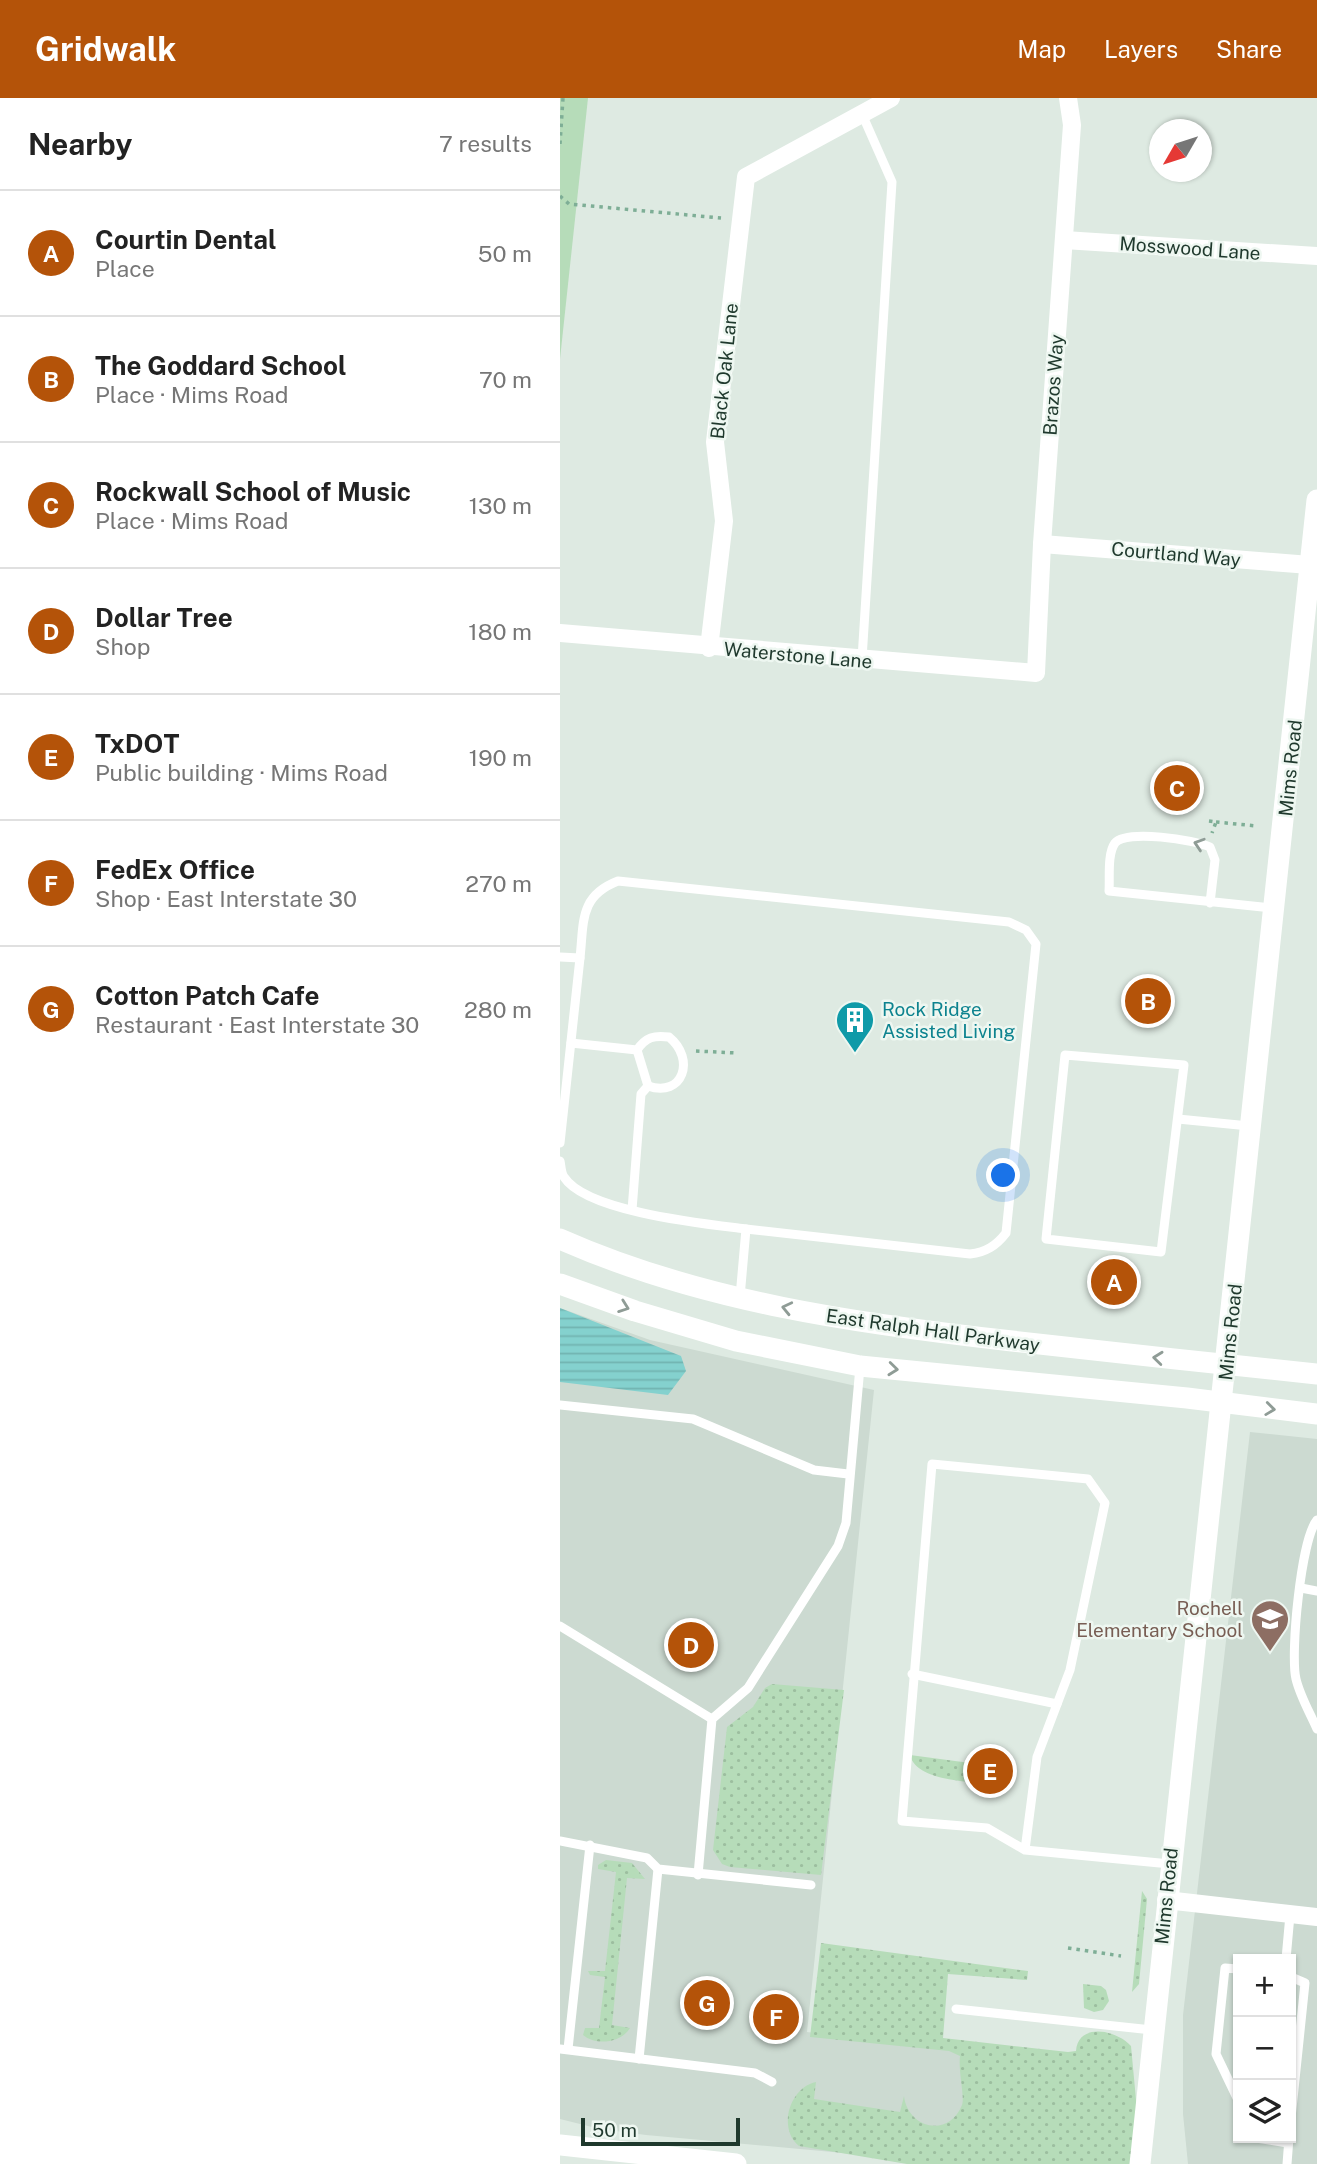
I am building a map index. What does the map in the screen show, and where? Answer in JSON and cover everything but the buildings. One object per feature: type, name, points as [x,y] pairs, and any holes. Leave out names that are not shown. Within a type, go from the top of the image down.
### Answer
[{"type":"main road","name":"Mims Road","points":[[1140,2164],[1166,1900],[1276,909],[1309,652],[1310,565],[1317,500]]},
{"type":"main road","name":"East Ralph Hall Parkway","points":[[560,1239],[686,1286],[903,1329],[1317,1374]]},
{"type":"main road","name":"East Ralph Hall Parkway","points":[[560,1284],[635,1311],[736,1342],[860,1366],[1317,1414]]},
{"type":"main road","points":[[560,2145],[736,2164]]},
{"type":"street","points":[[862,114],[891,98]]},
{"type":"street","name":"Brazos Way","points":[[1036,673],[1042,544],[1072,125],[1068,98]]},
{"type":"street","name":"Black Oak Lane","points":[[709,648],[724,521],[715,442],[746,177],[862,114]]},
{"type":"street","name":"Mosswood Lane","points":[[1063,240],[1317,256]]},
{"type":"street","name":"Courtland Way","points":[[1042,544],[1310,565]]},
{"type":"street","name":"Waterstone Lane","points":[[560,633],[862,661],[1036,673]]},
{"type":"street","points":[[1166,1900],[1317,1917]]},
{"type":"lane","points":[[862,114],[892,182],[862,661]]},
{"type":"lane","points":[[1210,903],[1215,860],[1210,847],[1196,841],[1131,836],[1118,839],[1112,847],[1109,891],[1210,903],[1276,909]]},
{"type":"lane","points":[[560,1143],[586,909],[598,888],[618,881],[1009,922],[1026,930],[1036,944],[1006,1233],[998,1244],[981,1253],[970,1254],[671,1219],[632,1210],[582,1192],[563,1177],[560,1161]]},
{"type":"lane","points":[[560,957],[580,958]]},
{"type":"lane","points":[[637,1050],[644,1040],[657,1035],[669,1037],[684,1054],[680,1078],[671,1087],[659,1090],[648,1086]]},
{"type":"lane","points":[[571,1043],[637,1050]]},
{"type":"lane","points":[[637,1050],[648,1086]]},
{"type":"lane","points":[[1065,1055],[1184,1065],[1178,1119],[1161,1252],[1046,1240],[1065,1055]]},
{"type":"lane","points":[[632,1210],[641,1094],[648,1086]]},
{"type":"lane","points":[[1178,1119],[1252,1126]]},
{"type":"lane","points":[[740,1297],[746,1229]]},
{"type":"lane","points":[[698,1875],[712,1719],[748,1688],[838,1546],[846,1522],[848,1474],[860,1366]]},
{"type":"lane","points":[[560,1405],[693,1419],[814,1470],[848,1474]]},
{"type":"lane","points":[[1025,1850],[1037,1756],[1070,1670],[1105,1503],[1088,1479],[932,1464],[912,1674],[902,1821],[987,1828],[1025,1850],[1170,1864]]},
{"type":"lane","points":[[1317,1520],[1311,1527],[1305,1550],[1293,1656],[1296,1680],[1317,1729]]},
{"type":"lane","points":[[1301,1588],[1317,1591]]},
{"type":"lane","points":[[560,1626],[712,1719]]},
{"type":"lane","points":[[912,1674],[1057,1704]]},
{"type":"lane","points":[[560,1841],[647,1858],[658,1869],[811,1885]]},
{"type":"lane","points":[[590,1845],[564,2049],[755,2073],[772,2082]]},
{"type":"lane","points":[[639,2059],[658,1869]]},
{"type":"lane","points":[[1286,1954],[1290,1915]]},
{"type":"lane","points":[[1233,1969],[1225,1968],[1216,2054],[1233,2090]]},
{"type":"lane","points":[[1296,1979],[1317,1984]]},
{"type":"lane","points":[[1295,2080],[1305,1983]]},
{"type":"lane","points":[[957,2008],[1152,2030]]},
{"type":"lane","points":[[1286,2164],[1288,2143]]},
{"type":"path","points":[[560,144],[563,98]]},
{"type":"path","points":[[560,196],[569,204],[741,219]]},
{"type":"path","points":[[1216,822],[1257,826]]},
{"type":"path","points":[[684,1054],[701,1049],[736,1053]]},
{"type":"path","points":[[1068,1948],[1121,1956]]},
{"type":"shaded area","points":[[560,1308],[650,1340],[874,1390],[807,2032],[978,2052],[963,2164],[646,2135],[600,2129],[560,2119]]},
{"type":"shaded area","name":"Rochell Elementary School","points":[[1250,1432],[1317,1439],[1317,2164],[1188,2164],[1183,2114],[1183,2015]]},
{"type":"green space","points":[[560,98],[588,98],[560,359]]},
{"type":"green space","points":[[772,1684],[844,1690],[821,1875],[730,1867],[722,1864],[713,1850],[727,1727],[753,1707],[765,1688]]},
{"type":"green space","points":[[910,1755],[1015,1769],[1013,1785],[939,1777],[915,1765]]},
{"type":"green space","points":[[606,1860],[632,1863],[645,1879],[627,1878],[612,2025],[630,2028],[615,2040],[601,2042],[583,2035],[585,2028],[599,2028],[605,1977],[590,1975],[588,1971],[605,1971],[616,1872],[598,1869],[598,1865]]},
{"type":"green space","points":[[1142,1891],[1147,1899],[1139,1984],[1132,1992]]},
{"type":"green space","points":[[821,1943],[1028,1971],[1027,1980],[948,1974],[943,2038],[1068,2052],[1076,2051],[1078,2042],[1091,2032],[1108,2033],[1125,2040],[1131,2046],[1142,2164],[907,2164],[799,2146],[789,2129],[790,2109],[799,2092],[816,2082],[814,2099],[900,2112],[904,2096],[913,2116],[930,2125],[948,2122],[956,2115],[963,2101],[960,2056],[949,2051],[810,2037]]},
{"type":"green space","points":[[1083,1984],[1101,1986],[1106,1990],[1109,2001],[1103,2010],[1094,2012],[1084,2008]]},
{"type":"water","points":[[560,1308],[681,1356],[686,1371],[668,1395],[560,1382]]},
{"type":"place","name":"Rockwall School of Music","points":[[1177,788]]},
{"type":"place","name":"The Goddard School","points":[[1148,1001]]},
{"type":"place","name":"Rock Ridge Assisted Living","points":[[855,1054]]},
{"type":"place","name":"Courtin Dental","points":[[1114,1282]]},
{"type":"place","name":"Dollar Tree","points":[[691,1645]]},
{"type":"place","name":"Rochell Elementary School","points":[[1270,1653]]},
{"type":"place","name":"TxDOT","points":[[990,1771]]},
{"type":"place","name":"Cotton Patch Cafe","points":[[707,2003]]},
{"type":"place","name":"FedEx Office","points":[[776,2017]]}]
